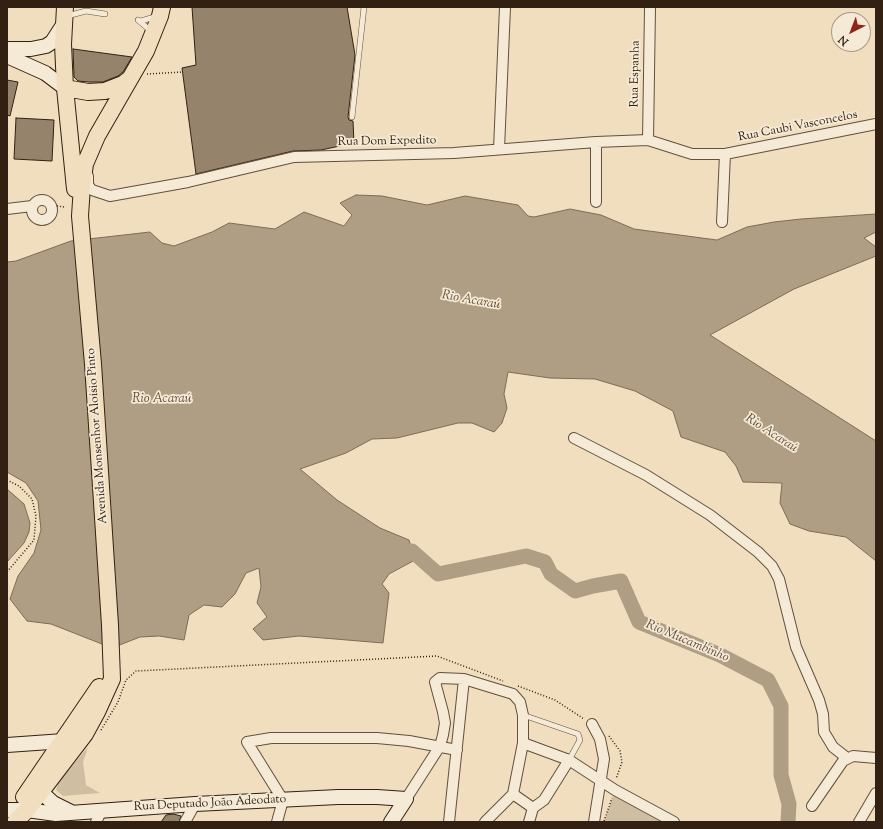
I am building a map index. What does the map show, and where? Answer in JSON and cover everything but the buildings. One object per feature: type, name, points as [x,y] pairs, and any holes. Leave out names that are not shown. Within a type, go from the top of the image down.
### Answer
[{"type":"main road","name":"Avenida Monsenhor Aloísio Pinto","points":[[80,216],[83,175],[90,152],[110,110],[133,75],[153,33],[161,11]]},
{"type":"main road","name":"Avenida Monsenhor Aloísio Pinto","points":[[15,815],[69,745],[86,732],[110,685],[113,672],[93,364],[80,216],[75,194],[65,88],[64,16]]},
{"type":"main road","points":[[65,88],[82,92],[105,91],[123,84],[133,75]]},
{"type":"main road","name":"Avenida Monsenhor Aloísio Pinto","points":[[15,815],[41,792],[69,745],[98,690],[112,656]]},
{"type":"street","points":[[499,149],[505,7]]},
{"type":"street","name":"Rua Espanha","points":[[648,140],[650,7]]},
{"type":"street","points":[[7,49],[31,49],[46,46],[52,42],[64,16]]},
{"type":"street","points":[[7,56],[44,73],[65,88]]},
{"type":"street","name":"Rua Caubi Vasconcelos","points":[[725,154],[876,124]]},
{"type":"street","name":"Rua Dom Expedito","points":[[90,152],[88,185],[92,190],[110,196],[188,182],[294,157],[454,153],[596,142],[648,140],[692,154],[725,154]]},
{"type":"street","points":[[596,142],[596,202]]},
{"type":"street","points":[[722,222],[725,154]]},
{"type":"street","points":[[7,209],[32,206],[41,200],[51,205],[51,214],[44,220],[35,218],[32,212],[32,206]]},
{"type":"street","points":[[574,438],[646,475],[710,515],[758,552],[772,566],[782,587],[796,647],[817,694],[823,714],[824,732],[833,747],[846,758]]},
{"type":"street","points":[[390,822],[440,746],[445,723],[435,682],[440,678],[464,679],[513,694],[520,702],[523,715],[523,743],[513,794],[485,822]]},
{"type":"street","points":[[449,822],[464,679]]},
{"type":"street","points":[[592,724],[604,751],[604,770],[594,822]]},
{"type":"street","points":[[277,822],[283,800],[247,742],[271,738],[377,738],[408,741],[457,750]]},
{"type":"street","points":[[523,743],[569,760],[601,782],[674,822]]},
{"type":"street","points":[[7,745],[69,745]]},
{"type":"street","points":[[812,806],[846,758],[852,756],[876,758]]},
{"type":"street","points":[[529,822],[533,808],[544,800],[569,760]]},
{"type":"street","points":[[41,792],[52,803],[71,812]]},
{"type":"street","points":[[859,822],[876,793]]},
{"type":"street","points":[[513,794],[533,808]]},
{"type":"street","name":"Rua Deputado João Adeodato","points":[[15,815],[71,812],[99,816],[195,804],[377,797],[406,799]]},
{"type":"street","points":[[185,822],[195,804]]},
{"type":"lane","points":[[352,117],[364,7]]},
{"type":"lane","points":[[64,16],[83,9],[105,14]]},
{"type":"lane","points":[[153,33],[140,20],[161,11]]},
{"type":"lane","points":[[523,715],[578,734],[580,740],[569,760]]},
{"type":"path","points":[[133,75],[183,72]]},
{"type":"path","points":[[51,205],[64,207]]},
{"type":"path","points":[[7,480],[19,486],[32,500],[36,516],[34,540],[7,572]]},
{"type":"path","points":[[86,732],[93,734],[103,728],[118,702],[126,680],[136,671],[437,656],[504,681]]},
{"type":"path","points":[[511,684],[555,700],[592,724]]},
{"type":"shaded area","points":[[88,747],[83,762],[86,785],[100,793],[63,796],[56,790],[58,783]]},
{"type":"shaded area","points":[[615,790],[674,822],[604,822]]},
{"type":"water","name":"Rio Acaraú","points":[[356,195],[382,196],[427,205],[465,196],[518,205],[528,216],[534,217],[570,209],[601,215],[634,229],[717,240],[747,227],[774,222],[876,214],[876,232],[864,238],[876,247],[876,256],[794,289],[710,335],[876,441],[876,561],[846,537],[809,531],[790,524],[780,503],[782,483],[743,482],[736,466],[725,452],[681,437],[673,411],[635,391],[595,379],[550,378],[508,372],[504,394],[507,408],[502,423],[494,432],[472,423],[458,423],[397,438],[372,439],[346,453],[300,469],[337,500],[380,528],[409,540],[415,560],[389,574],[382,584],[389,593],[383,643],[299,636],[263,640],[253,629],[267,617],[257,603],[261,587],[259,568],[246,573],[235,594],[222,607],[204,605],[189,615],[184,640],[159,636],[140,637],[117,646],[102,644],[51,624],[27,621],[10,599],[18,576],[34,553],[41,530],[38,501],[26,483],[7,472],[7,262],[16,261],[71,241],[150,232],[162,243],[174,246],[212,232],[229,223],[275,229],[304,212],[344,226],[352,215],[340,203]]},
{"type":"water","points":[[7,489],[24,504],[30,523],[29,532],[24,543],[7,562]]},
{"type":"waterway","name":"Rio Mucambinho","points":[[412,551],[438,574],[526,556],[545,562],[551,574],[575,591],[621,581],[639,622],[720,655],[768,680],[781,706],[781,775],[789,804],[788,822]]}]
